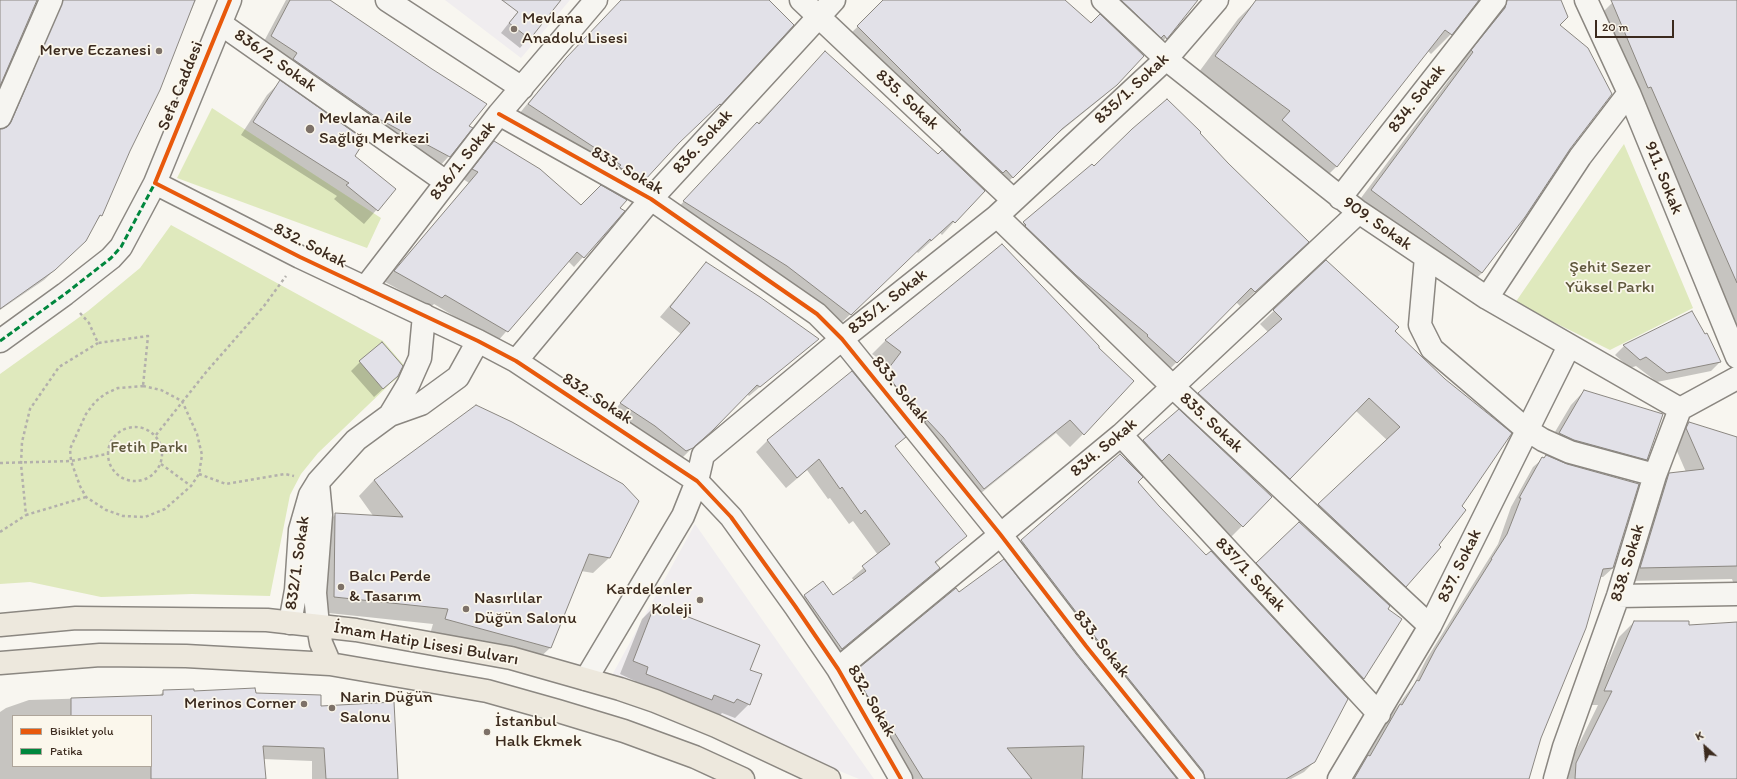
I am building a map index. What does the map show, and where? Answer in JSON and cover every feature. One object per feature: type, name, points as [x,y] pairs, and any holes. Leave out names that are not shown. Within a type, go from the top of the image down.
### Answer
[{"type":"main road","name":"İmam Hatip Lisesi Bulvarı","points":[[0,625],[76,618],[267,620],[391,636],[511,658],[586,679],[655,701],[716,726],[829,779]]},
{"type":"main road","points":[[318,626],[321,643],[330,664]]},
{"type":"main road","name":"İmam Hatip Lisesi Bulvarı","points":[[0,662],[100,655],[186,656],[330,664],[487,691],[624,730],[695,757],[733,777]]},
{"type":"street","points":[[0,117],[51,0]]},
{"type":"street","name":"Sefa Caddesi","points":[[0,341],[65,294],[111,258],[122,247],[155,183],[230,0]]},
{"type":"street","points":[[387,0],[522,88]]},
{"type":"street","name":"836/1. Sokak","points":[[365,288],[499,114],[596,0]]},
{"type":"street","name":"835. Sokak","points":[[801,0],[1013,200]]},
{"type":"street","name":"836. Sokak","points":[[516,361],[651,199],[834,0]]},
{"type":"street","name":"909. Sokak","points":[[1103,0],[1166,59],[1359,212],[1487,298],[1680,409]]},
{"type":"street","name":"835/1. Sokak","points":[[586,679],[683,516],[697,481],[702,455],[842,339],[997,216],[1166,59],[1216,0]]},
{"type":"street","name":"834. Sokak","points":[[1340,198],[1495,0]]},
{"type":"street","name":"911. Sokak","points":[[1586,0],[1629,93],[1737,357]]},
{"type":"street","name":"836/2. Sokak","points":[[221,24],[446,182]]},
{"type":"street","points":[[1487,298],[1580,157],[1629,93]]},
{"type":"street","name":"833. Sokak","points":[[499,114],[651,199],[817,314],[842,339],[1000,534],[1086,646],[1193,779]]},
{"type":"street","name":"832. Sokak","points":[[155,183],[300,256],[478,341],[516,361],[697,481],[731,517],[795,606],[838,670],[901,779]]},
{"type":"street","name":"834. Sokak","points":[[838,670],[1121,435],[1359,212]]},
{"type":"street","name":"835. Sokak","points":[[997,216],[1172,386],[1430,626]]},
{"type":"street","points":[[1426,257],[1420,325],[1432,349],[1527,430],[1543,440],[1570,452],[1655,475]]},
{"type":"street","name":"832/1. Sokak","points":[[390,415],[408,385],[420,358],[424,315]]},
{"type":"street","name":"832/1. Sokak","points":[[290,623],[296,590],[300,530],[310,495],[318,482],[356,440],[390,415],[421,404],[458,377],[478,341]]},
{"type":"street","name":"837. Sokak","points":[[1339,779],[1430,626],[1569,346]]},
{"type":"street","points":[[1680,409],[1737,378]]},
{"type":"street","name":"838. Sokak","points":[[1555,779],[1564,747],[1618,596],[1655,475],[1680,409]]},
{"type":"street","name":"837/1. Sokak","points":[[1121,435],[1379,714]]},
{"type":"street","name":"832/1. Sokak","points":[[318,482],[321,515],[315,593],[318,626]]},
{"type":"street","points":[[1618,596],[1737,594]]},
{"type":"path","points":[[156,435],[182,401],[264,306],[300,256]]},
{"type":"path","points":[[65,294],[88,324],[98,344]]},
{"type":"path","points":[[26,515],[21,464],[22,442],[30,409],[59,367],[98,344],[148,336],[143,386]]},
{"type":"path","points":[[143,386],[161,390],[182,401],[197,434],[202,456],[199,474],[191,486],[165,509],[145,517],[123,516],[106,510],[86,497],[80,486],[71,461],[70,449],[75,434],[86,414],[95,402],[105,394],[118,388],[143,386]]},
{"type":"path","points":[[133,426],[147,428],[156,435],[162,450],[161,464],[154,473],[145,480],[134,481],[124,479],[112,469],[108,454],[111,441],[120,430],[133,426]]},
{"type":"path","points":[[0,463],[21,464],[71,461],[108,454]]},
{"type":"path","points":[[161,464],[191,486]]},
{"type":"path","points":[[199,474],[226,484],[285,474],[318,482]]},
{"type":"path","points":[[0,532],[26,515],[86,497]]},
{"type":"shaded area","name":"Mevlana Anadolu Lisesi","points":[[445,0],[570,0],[521,58]]},
{"type":"shaded area","name":"Kardelenler Koleji","points":[[695,524],[874,779],[859,779],[611,677]]},
{"type":"green space","points":[[212,108],[381,218],[367,248],[177,178]]},
{"type":"green space","name":"Şehit Sezer Yüksel Parkı","points":[[1624,144],[1693,308],[1610,350],[1515,303]]},
{"type":"green space","name":"Fetih Parkı","points":[[171,225],[383,341],[408,370],[391,383],[318,453],[301,474],[290,495],[270,596],[192,594],[101,597],[30,582],[0,584],[0,374],[88,311],[140,268]]},
{"type":"building","points":[[0,0],[37,0],[0,86]]},
{"type":"building","points":[[63,0],[195,0],[160,90],[130,151],[102,216],[100,215],[86,241],[55,270],[0,309],[0,129],[7,127],[11,122]]},
{"type":"building","points":[[290,0],[330,0],[487,104],[469,126],[473,128],[450,157],[379,119],[293,59],[297,53],[271,36]]},
{"type":"building","points":[[502,0],[561,0],[530,39],[509,23],[518,12]]},
{"type":"building","points":[[621,0],[769,0],[794,25],[721,105],[720,104],[679,143],[644,181],[619,167],[621,165],[528,104],[566,58]]},
{"type":"building","points":[[883,0],[1065,0],[1091,23],[1100,14],[1144,56],[1117,85],[1062,129],[1013,178],[1006,170],[1003,173],[959,132],[961,130],[857,26]]},
{"type":"building","points":[[1121,0],[1198,0],[1167,39],[1164,35],[1161,38]]},
{"type":"building","points":[[1256,0],[1479,0],[1452,35],[1445,30],[1337,167],[1282,120],[1290,111],[1215,56]]},
{"type":"building","points":[[1507,0],[1561,0],[1568,17],[1560,25],[1588,48],[1612,94],[1570,149],[1525,217],[1482,273],[1371,190],[1473,52],[1471,50],[1505,8]]},
{"type":"building","points":[[1611,0],[1737,0],[1737,283],[1651,87],[1648,88]]},
{"type":"building","points":[[825,51],[938,154],[942,150],[985,191],[955,223],[953,221],[931,241],[930,239],[851,315],[787,266],[683,201],[757,122],[759,124]]},
{"type":"building","name":"Mevlana Aile Sağlığı Merkezi","points":[[280,80],[365,140],[355,156],[396,189],[378,211],[346,185],[349,183],[253,122]]},
{"type":"building","points":[[1167,99],[1201,132],[1200,133],[1228,163],[1309,242],[1255,292],[1251,288],[1177,363],[1147,336],[1148,335],[1076,275],[1025,226],[1026,225],[1023,222],[1092,164],[1094,166],[1132,129]]},
{"type":"building","points":[[494,141],[540,169],[581,205],[601,185],[627,200],[620,208],[625,211],[584,258],[577,252],[508,332],[445,295],[442,298],[394,271],[478,172],[472,169]]},
{"type":"building","points":[[1002,244],[1099,346],[1099,348],[1134,381],[1084,435],[1070,420],[984,489],[943,437],[927,420],[925,422],[885,373],[901,352],[885,340]]},
{"type":"building","points":[[1326,260],[1399,327],[1395,331],[1445,379],[1512,433],[1462,506],[1466,510],[1439,545],[1441,547],[1406,587],[1318,504],[1400,427],[1369,398],[1290,479],[1198,393],[1282,319],[1273,310]]},
{"type":"building","points":[[706,262],[760,297],[819,339],[760,387],[757,385],[713,430],[693,448],[686,451],[655,426],[620,403],[690,323],[670,307]]},
{"type":"building","points":[[1692,311],[1705,334],[1707,333],[1721,362],[1667,373],[1646,357],[1640,360],[1623,345]]},
{"type":"building","points":[[382,342],[403,366],[398,376],[383,389],[359,361]]},
{"type":"building","points":[[852,371],[906,437],[895,446],[967,536],[935,562],[940,568],[842,649],[804,595],[823,581],[833,595],[866,571],[862,566],[890,544],[865,510],[861,514],[842,487],[840,489],[819,459],[797,478],[767,440]]},
{"type":"building","points":[[1584,390],[1663,414],[1647,460],[1574,440],[1559,433]]},
{"type":"building","points":[[476,405],[512,422],[623,484],[639,501],[610,558],[589,554],[551,648],[445,619],[448,609],[334,597],[335,513],[403,517],[374,480]]},
{"type":"building","points":[[1179,409],[1272,497],[1243,527],[1169,454],[1162,461],[1143,440]]},
{"type":"building","points":[[1689,422],[1737,437],[1737,566],[1640,568],[1669,473],[1704,469],[1686,428]]},
{"type":"building","points":[[1120,454],[1143,477],[1138,482],[1159,506],[1206,555],[1211,551],[1348,699],[1315,762],[1286,779],[1205,779],[1203,771],[1096,638],[1021,540]]},
{"type":"building","points":[[1546,455],[1567,464],[1639,484],[1613,568],[1603,569],[1586,628],[1541,738],[1529,779],[1354,779],[1368,755],[1370,756],[1400,704],[1402,705],[1417,680],[1419,681],[1435,650],[1507,534],[1521,498],[1519,498],[1542,457],[1544,458]]},
{"type":"building","points":[[1299,522],[1390,606],[1388,609],[1402,619],[1364,679],[1256,563]]},
{"type":"building","points":[[1004,559],[1076,654],[1177,779],[1082,779],[1084,746],[1007,748],[1032,779],[923,779],[889,724],[866,694],[854,672],[956,588],[959,592]]},
{"type":"building","points":[[655,604],[760,645],[750,670],[762,674],[750,705],[737,699],[734,703],[714,695],[712,700],[646,674],[648,667],[633,661]]},
{"type":"building","points":[[1634,621],[1689,621],[1689,625],[1737,622],[1737,779],[1575,779],[1576,763],[1612,691],[1604,691]]},
{"type":"building","points":[[255,688],[256,693],[321,695],[321,706],[394,702],[398,779],[326,779],[324,748],[263,746],[266,779],[151,779],[152,715],[71,715],[71,698],[163,695],[163,690],[194,689],[194,691]]},
{"type":"marked path","points":[[0,341],[65,294],[111,258],[121,247],[155,183]]},
{"type":"cycle path","points":[[230,0],[155,183],[300,257],[478,341],[516,361],[697,481],[731,517],[795,606],[838,669],[901,779]]},
{"type":"cycle path","points":[[499,114],[651,199],[817,314],[842,339],[1000,534],[1086,646],[1193,779]]},
{"type":"place","name":"Mevlana Anadolu Lisesi","points":[[514,29]]},
{"type":"place","name":"Merve Eczanesi","points":[[159,51]]},
{"type":"place","name":"Mevlana Aile Sağlığı Merkezi","points":[[310,129]]},
{"type":"place","name":"Balcı Perde & Tasarım","points":[[341,587]]},
{"type":"place","name":"Kardelenler Koleji","points":[[700,600]]},
{"type":"place","name":"Nasırlılar Düğün Salonu","points":[[466,609]]},
{"type":"place","name":"Merinos Corner","points":[[304,704]]},
{"type":"place","name":"Narin Düğün Salonu","points":[[332,708]]},
{"type":"place","name":"İstanbul Halk Ekmek","points":[[487,732]]}]
